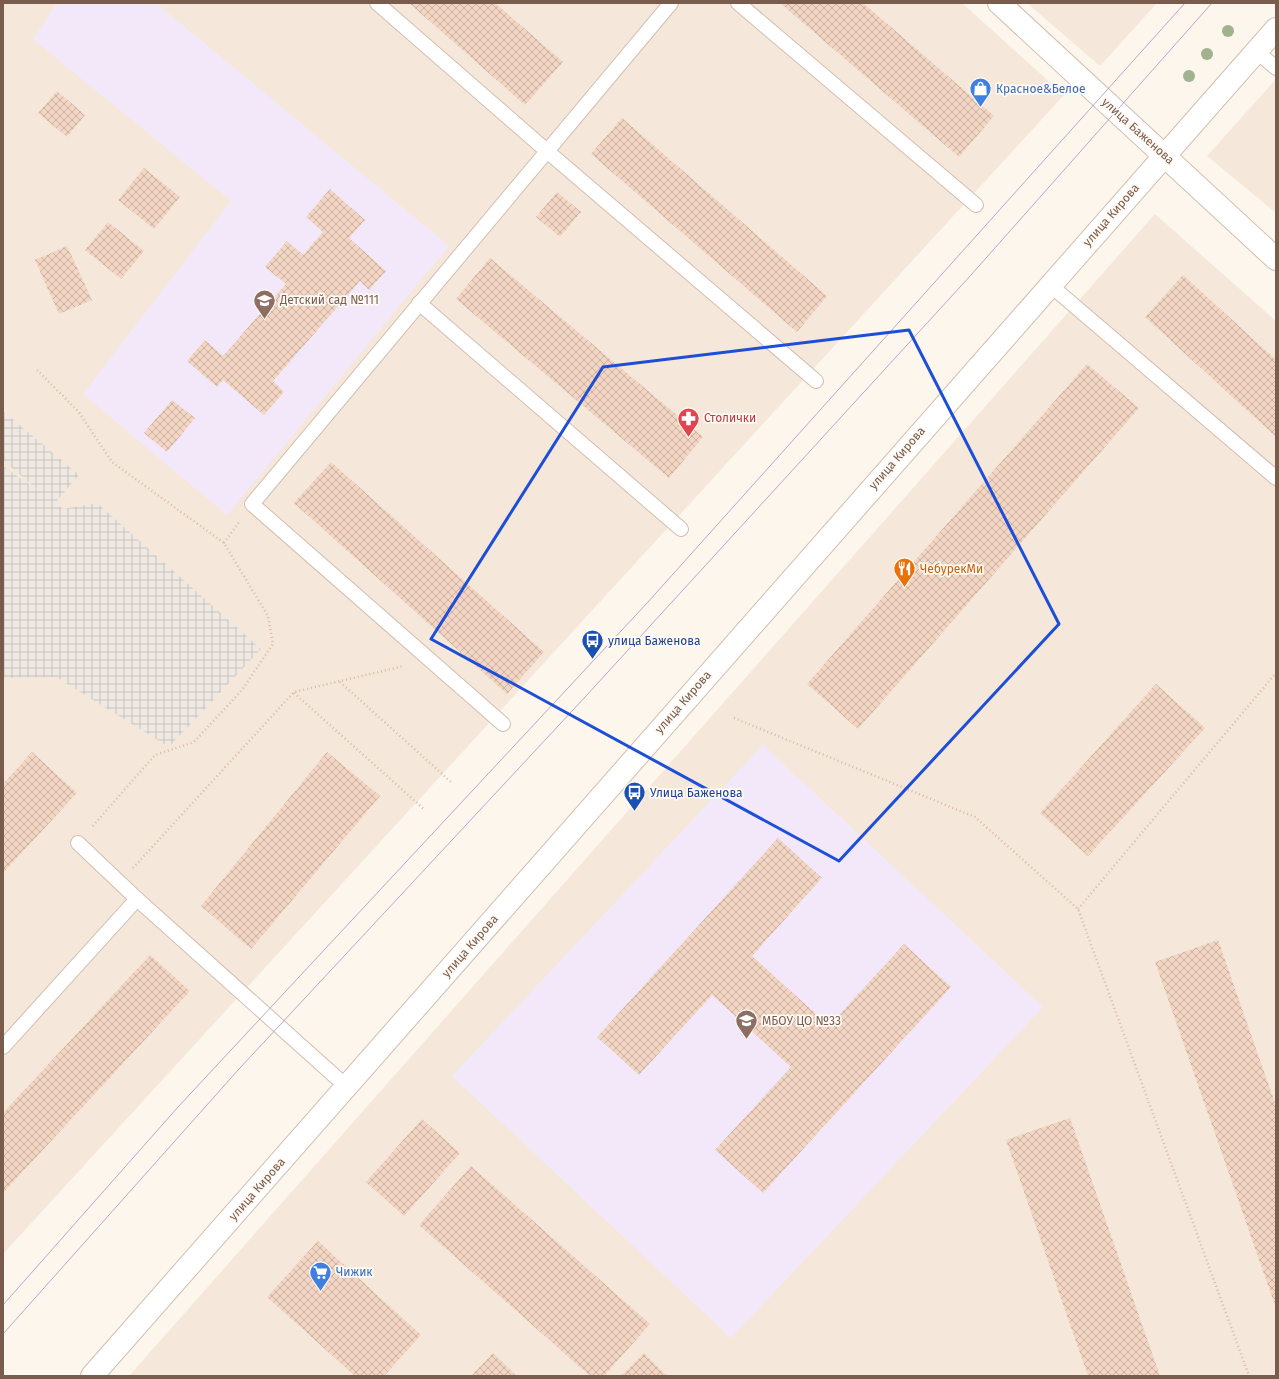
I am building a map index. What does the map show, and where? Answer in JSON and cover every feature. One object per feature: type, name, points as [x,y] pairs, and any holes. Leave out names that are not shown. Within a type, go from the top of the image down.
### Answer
[{"type":"street","name":"улица Баженова","points":[[999,3],[1276,259]]},
{"type":"street","name":"улица Кирова","points":[[92,1376],[1276,28]]},
{"type":"lane","points":[[377,3],[548,152],[816,381]]},
{"type":"lane","points":[[503,724],[252,504],[419,303],[548,152],[671,3]]},
{"type":"lane","points":[[738,3],[976,205]]},
{"type":"lane","points":[[1256,51],[1276,68]]},
{"type":"lane","points":[[1050,285],[1276,478]]},
{"type":"lane","points":[[419,303],[681,529]]},
{"type":"lane","points":[[78,843],[137,899],[347,1087]]},
{"type":"lane","points":[[3,1047],[137,899]]},
{"type":"path","points":[[37,370],[78,410],[112,462],[224,543],[268,616],[273,644],[242,690],[194,742],[154,755],[78,843]]},
{"type":"path","points":[[224,543],[252,504]]},
{"type":"path","points":[[120,882],[294,692],[429,659]]},
{"type":"path","points":[[1078,909],[1276,673]]},
{"type":"path","points":[[340,681],[451,782]]},
{"type":"path","points":[[294,692],[425,810]]},
{"type":"path","points":[[734,718],[975,817],[1078,909],[1249,1376]]},
{"type":"highlighted area","points":[[909,330],[1059,624],[839,861],[431,639],[603,367]]},
{"type":"shaded area","points":[[3,3],[962,3],[1064,95],[3,1254]]},
{"type":"shaded area","name":"Детский сад №111","points":[[57,3],[156,3],[449,246],[227,515],[83,394],[231,201],[33,39]]},
{"type":"shaded area","points":[[1027,3],[1157,3],[1100,66]]},
{"type":"shaded area","points":[[1276,79],[1276,213],[1207,156]]},
{"type":"shaded area","points":[[1155,214],[1276,321],[1276,1376],[129,1376]]},
{"type":"shaded area","points":[[4,412],[79,475],[55,503],[63,509],[97,503],[261,649],[169,747],[56,677],[3,678],[3,466],[40,492],[3,460]]},
{"type":"shaded area","name":"МБОУ ЦО №33","points":[[763,745],[1043,1007],[731,1338],[452,1076]]},
{"type":"building","points":[[409,3],[495,3],[563,62],[525,105]]},
{"type":"building","points":[[780,3],[863,3],[994,116],[959,157]]},
{"type":"building","points":[[57,91],[85,115],[67,137],[38,113]]},
{"type":"building","points":[[622,118],[827,296],[797,332],[591,154]]},
{"type":"building","points":[[144,168],[180,197],[154,229],[118,200]]},
{"type":"building","points":[[330,189],[365,220],[349,238],[386,271],[369,290],[360,281],[273,381],[284,392],[264,415],[223,380],[217,387],[187,361],[205,340],[223,356],[286,284],[265,267],[287,241],[303,255],[323,232],[306,217]]},
{"type":"building","points":[[557,192],[581,212],[560,237],[536,217]]},
{"type":"building","points":[[108,222],[144,251],[121,279],[85,250]]},
{"type":"building","points":[[67,246],[92,300],[59,314],[35,260]]},
{"type":"building","points":[[490,258],[703,437],[669,478],[456,299]]},
{"type":"building","points":[[1183,275],[1276,360],[1276,437],[1145,317]]},
{"type":"building","points":[[1087,364],[1139,408],[858,729],[807,684]]},
{"type":"building","points":[[172,400],[195,418],[167,452],[144,433]]},
{"type":"building","points":[[331,462],[544,652],[507,694],[294,503]]},
{"type":"building","points":[[1156,684],[1205,728],[1088,856],[1040,813]]},
{"type":"building","points":[[32,752],[77,793],[3,873],[3,784]]},
{"type":"building","points":[[327,752],[380,796],[251,949],[201,906]]},
{"type":"building","points":[[778,838],[822,878],[752,956],[829,1026],[904,944],[951,987],[763,1193],[715,1150],[791,1067],[712,995],[639,1075],[597,1037]]},
{"type":"building","points":[[1218,940],[1276,1106],[1276,1308],[1155,962]]},
{"type":"building","points":[[150,955],[190,991],[3,1193],[3,1113]]},
{"type":"building","points":[[1070,1118],[1160,1376],[1088,1376],[1006,1140]]},
{"type":"building","points":[[422,1119],[460,1153],[404,1216],[366,1182]]},
{"type":"building","points":[[471,1166],[650,1324],[604,1376],[590,1376],[419,1225]]},
{"type":"building","points":[[318,1241],[421,1335],[384,1376],[355,1376],[267,1297]]},
{"type":"building","points":[[493,1353],[517,1376],[471,1376]]},
{"type":"building","points":[[644,1353],[667,1376],[621,1376]]},
{"type":"tram line","points":[[3,1305],[178,1107],[648,602],[1185,3]]},
{"type":"tram line","points":[[3,1334],[239,1069],[586,696],[971,275],[1212,3]]},
{"type":"place","name":"Красное&Белое","points":[[980,108]]},
{"type":"place","name":"Детский сад №111","points":[[264,320]]},
{"type":"place","name":"Столички","points":[[688,438]]},
{"type":"place","name":"ЧебурекМи","points":[[905,588]]},
{"type":"place","name":"улица Баженова","points":[[593,660]]},
{"type":"place","name":"Улица Баженова","points":[[635,812]]},
{"type":"place","name":"МБОУ ЦО №33","points":[[747,1040]]},
{"type":"place","name":"Чижик","points":[[321,1292]]}]
